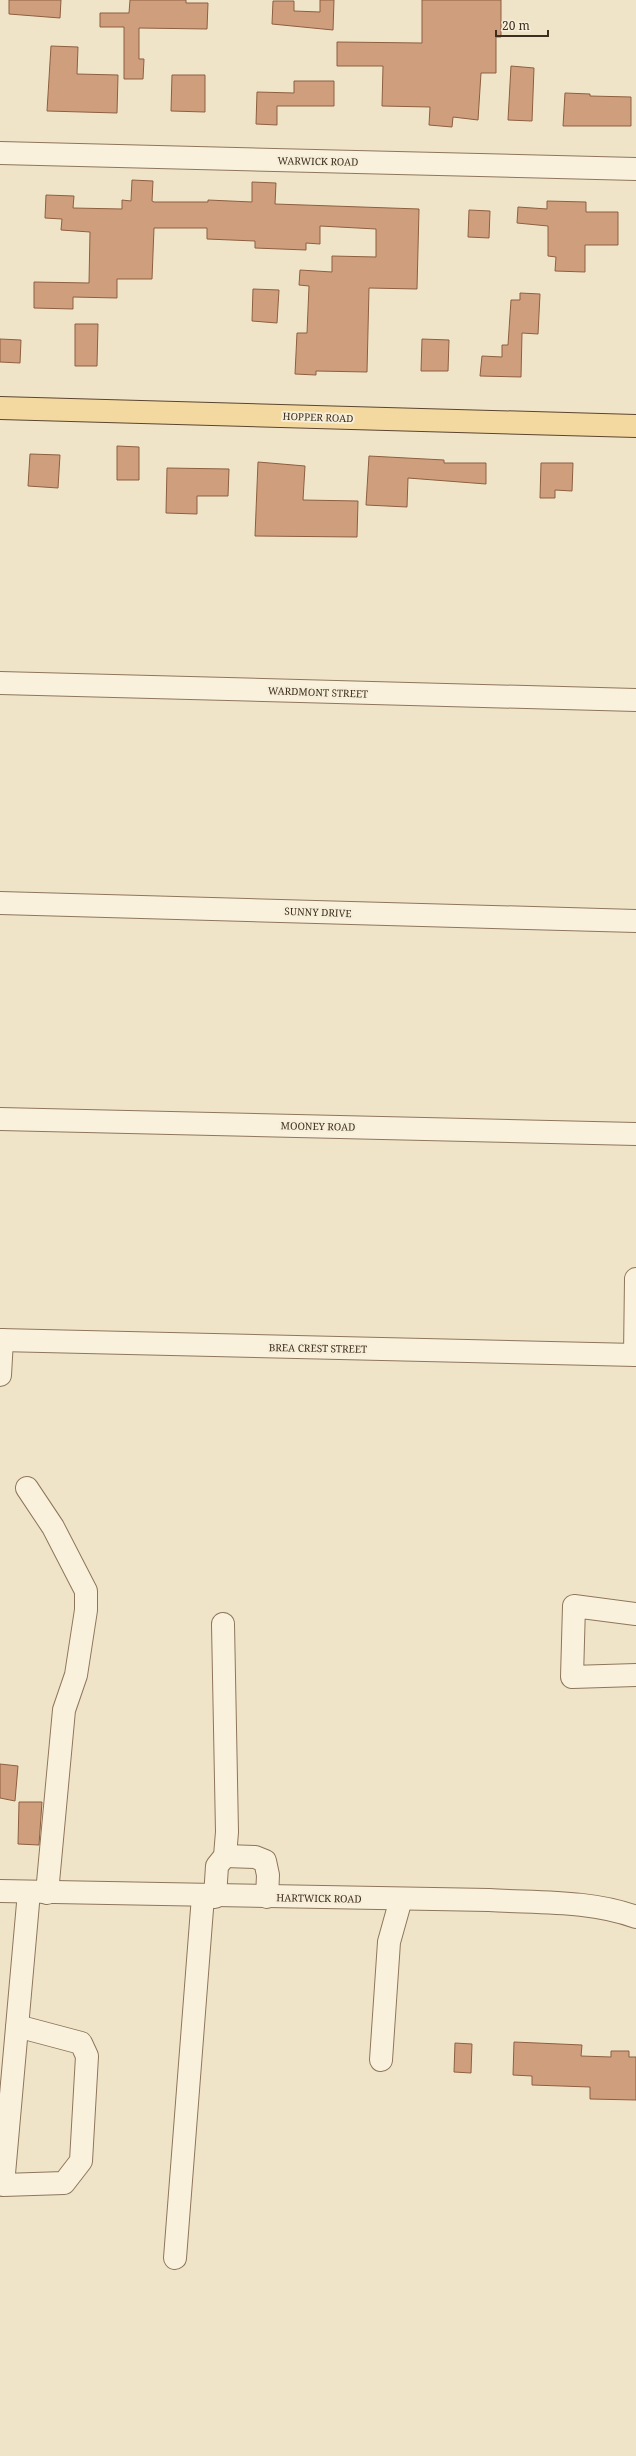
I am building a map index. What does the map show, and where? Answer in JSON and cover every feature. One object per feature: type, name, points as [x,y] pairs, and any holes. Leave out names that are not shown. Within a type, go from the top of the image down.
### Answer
[{"type":"main road","name":"HOPPER ROAD","points":[[0,408],[636,426]]},
{"type":"street","name":"WARWICK ROAD","points":[[0,153],[636,169]]},
{"type":"street","name":"WARDMONT STREET","points":[[0,683],[636,700]]},
{"type":"street","name":"SUNNY DRIVE","points":[[0,902],[636,921]]},
{"type":"street","name":"MOONEY ROAD","points":[[0,1119],[636,1134]]},
{"type":"street","points":[[636,1279],[636,1355]]},
{"type":"street","points":[[0,1375],[1,1340]]},
{"type":"street","name":"BREA CREST STREET","points":[[1,1340],[636,1355]]},
{"type":"street","points":[[17,2026],[81,2043],[87,2056],[81,2161],[64,2183],[2,2185],[17,2026],[64,1710],[76,1675],[86,1610],[86,1591],[53,1527],[27,1488]]},
{"type":"street","points":[[636,1614],[574,1606],[572,1677],[636,1676]]},
{"type":"street","points":[[175,2258],[208,1896],[217,1866],[225,1856],[226,1755],[223,1624]]},
{"type":"street","points":[[225,1856],[255,1857],[265,1861],[268,1875],[267,1897]]},
{"type":"street","name":"HARTWICK ROAD","points":[[0,1891],[567,1904],[602,1909],[636,1917]]},
{"type":"street","points":[[382,2060],[389,1942],[401,1899]]},
{"type":"building","points":[[9,0],[61,0],[60,18],[9,14]]},
{"type":"building","points":[[130,0],[186,0],[186,3],[208,3],[207,29],[139,28],[139,59],[144,59],[143,79],[124,79],[124,27],[100,27],[100,13],[129,13]]},
{"type":"building","points":[[320,0],[334,0],[333,30],[272,24],[273,1],[294,1],[294,11],[320,12]]},
{"type":"building","points":[[422,0],[501,0],[501,37],[496,37],[496,73],[481,73],[478,120],[453,117],[452,127],[429,125],[430,107],[382,106],[383,66],[337,66],[337,42],[422,43]]},
{"type":"building","points":[[51,46],[78,47],[77,74],[118,75],[117,113],[47,111]]},
{"type":"building","points":[[511,66],[534,68],[532,121],[508,120]]},
{"type":"building","points":[[172,75],[205,75],[205,112],[171,111]]},
{"type":"building","points":[[294,81],[334,81],[334,106],[277,106],[277,125],[256,124],[257,92],[294,93]]},
{"type":"building","points":[[565,93],[590,94],[590,96],[631,97],[631,126],[563,126]]},
{"type":"building","points":[[132,180],[153,181],[152,201],[154,202],[208,202],[208,200],[252,202],[252,182],[276,183],[275,204],[419,209],[417,289],[369,288],[367,372],[316,371],[316,375],[295,374],[297,333],[307,333],[309,286],[299,285],[300,270],[332,272],[332,256],[376,257],[376,229],[320,226],[320,244],[306,243],[306,250],[255,248],[255,241],[207,239],[207,228],[154,228],[152,279],[117,279],[117,298],[73,297],[73,309],[34,308],[34,282],[89,283],[90,232],[61,230],[62,219],[45,218],[46,195],[74,196],[73,208],[122,209],[122,200],[131,201]]},
{"type":"building","points":[[547,201],[586,202],[586,212],[618,212],[618,245],[585,245],[585,272],[555,271],[556,257],[548,256],[548,226],[517,223],[518,207],[547,209]]},
{"type":"building","points":[[469,210],[490,211],[489,238],[468,237]]},
{"type":"building","points":[[253,289],[279,290],[277,323],[252,321]]},
{"type":"building","points":[[520,293],[540,294],[538,334],[522,333],[521,377],[480,376],[482,356],[502,357],[502,345],[508,345],[511,300],[520,300]]},
{"type":"building","points":[[75,324],[98,324],[97,366],[75,366]]},
{"type":"building","points":[[0,339],[21,340],[20,363],[0,362]]},
{"type":"building","points":[[422,339],[449,340],[448,371],[421,371]]},
{"type":"building","points":[[117,446],[139,447],[139,480],[117,480]]},
{"type":"building","points":[[30,454],[60,455],[58,488],[28,486]]},
{"type":"building","points":[[369,456],[444,460],[444,463],[486,463],[486,484],[408,478],[407,507],[366,505]]},
{"type":"building","points":[[258,462],[305,466],[303,500],[358,501],[357,537],[255,536]]},
{"type":"building","points":[[541,463],[573,463],[572,491],[555,490],[555,498],[540,498]]},
{"type":"building","points":[[167,468],[229,469],[228,496],[197,496],[197,514],[166,513]]},
{"type":"building","points":[[0,1764],[18,1766],[15,1801],[0,1798]]},
{"type":"building","points":[[19,1802],[42,1802],[39,1845],[18,1844]]},
{"type":"building","points":[[514,2042],[582,2045],[581,2056],[611,2057],[611,2051],[629,2051],[629,2057],[636,2057],[636,2100],[590,2099],[590,2087],[532,2085],[532,2076],[513,2075]]},
{"type":"building","points":[[455,2043],[472,2044],[471,2073],[454,2072]]}]
